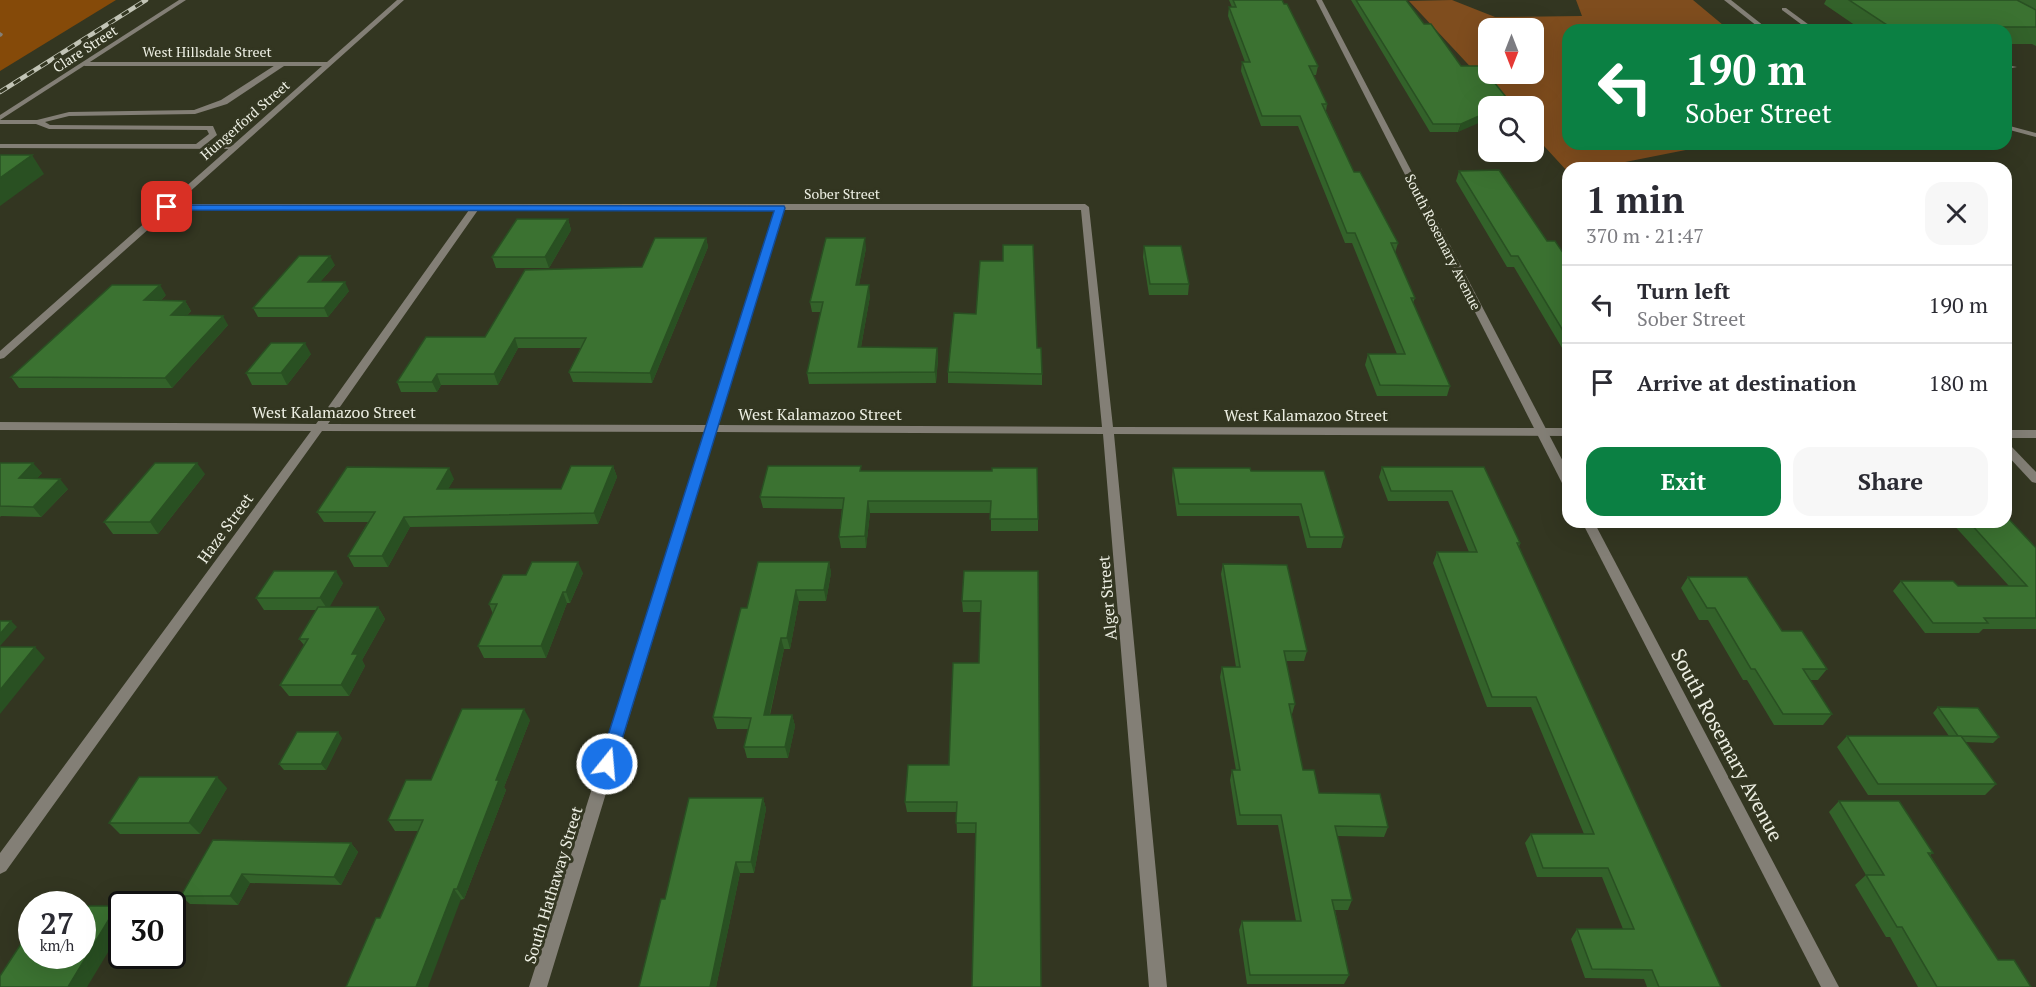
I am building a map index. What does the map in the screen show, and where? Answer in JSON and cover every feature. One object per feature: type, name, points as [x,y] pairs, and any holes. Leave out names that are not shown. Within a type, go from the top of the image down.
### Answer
[{"type":"street","name":"Clare Street","points":[[0,120],[183,0]]},
{"type":"street","name":"Hungerford Street","points":[[0,356],[401,0]]},
{"type":"street","name":"South Rosemary Avenue","points":[[1319,0],[1562,472]]},
{"type":"street","points":[[1727,0],[1758,24]]},
{"type":"street","points":[[1784,9],[1805,24]]},
{"type":"street","name":"West Hillsdale Street","points":[[85,64],[329,64]]},
{"type":"street","points":[[0,120],[37,122],[69,114],[195,112],[224,102],[283,64]]},
{"type":"street","points":[[37,122],[50,127],[210,128],[213,135],[198,147]]},
{"type":"street","points":[[2012,129],[2036,135]]},
{"type":"street","points":[[0,146],[234,147]]},
{"type":"street","name":"Sober Street","points":[[167,207],[1085,207]]},
{"type":"street","name":"Alger Street","points":[[1085,207],[1108,431],[1158,987]]},
{"type":"street","name":"Haze Street","points":[[0,866],[318,429],[475,208]]},
{"type":"street","name":"South Hathaway Street","points":[[538,987],[780,208]]},
{"type":"street","name":"West Kalamazoo Street","points":[[0,426],[1562,432]]},
{"type":"street","points":[[2012,434],[2036,434]]},
{"type":"street","points":[[2012,454],[2036,479]]},
{"type":"street","name":"South Rosemary Avenue","points":[[1591,528],[1830,987]]},
{"type":"shaded area","points":[[0,0],[116,0],[0,71]]},
{"type":"shaded area","points":[[1452,0],[1495,17],[1582,16],[1576,0],[1693,0],[1722,24],[1562,24],[1562,150],[1686,150],[1625,162],[1562,162],[1562,166],[1544,146],[1544,96],[1498,96],[1486,84],[1544,84],[1544,18],[1478,18],[1478,75],[1409,1]]},
{"type":"building","points":[[1233,0],[1282,0],[1284,4],[1287,4],[1318,66],[1309,66],[1327,104],[1322,104],[1354,172],[1360,172],[1398,243],[1391,243],[1415,298],[1411,298],[1450,386],[1380,385],[1368,354],[1405,354],[1355,233],[1347,233],[1300,116],[1262,116],[1242,62],[1250,62],[1229,7],[1236,7]]},
{"type":"building","points":[[1356,0],[1406,0],[1424,24],[1431,24],[1461,66],[1478,66],[1478,84],[1496,84],[1505,96],[1478,96],[1478,116],[1461,124],[1433,124]]},
{"type":"building","points":[[1849,0],[2017,0],[2036,10],[2036,27],[2012,27],[2012,24],[1885,24]]},
{"type":"building","points":[[0,155],[32,155],[0,178]]},
{"type":"building","points":[[1499,170],[1547,241],[1555,241],[1562,251],[1562,329],[1518,256],[1511,256],[1459,171]]},
{"type":"building","points":[[517,219],[568,219],[545,257],[492,257]]},
{"type":"building","points":[[655,238],[706,238],[650,373],[569,372],[586,338],[515,338],[494,374],[437,374],[432,382],[397,382],[426,337],[485,337],[525,270],[642,267]]},
{"type":"building","points":[[826,238],[865,238],[856,285],[869,285],[858,347],[937,348],[935,372],[807,373],[823,302],[810,302]]},
{"type":"building","points":[[1003,245],[1033,245],[1037,348],[1041,348],[1042,374],[948,372],[954,313],[976,314],[980,261],[1003,261]]},
{"type":"building","points":[[1144,246],[1181,246],[1189,284],[1150,284]]},
{"type":"building","points":[[299,256],[330,256],[308,282],[345,282],[324,308],[253,308]]},
{"type":"building","points":[[112,285],[160,285],[144,300],[185,301],[171,315],[223,316],[165,378],[11,377]]},
{"type":"building","points":[[271,343],[305,343],[281,373],[246,373]]},
{"type":"building","points":[[0,463],[33,463],[19,478],[60,479],[33,507],[0,506]]},
{"type":"building","points":[[155,463],[197,463],[150,522],[104,522]]},
{"type":"building","points":[[571,466],[613,466],[594,513],[404,517],[382,556],[348,556],[375,512],[317,512],[347,467],[449,468],[437,489],[561,489]]},
{"type":"building","points":[[768,466],[861,466],[860,471],[992,471],[992,468],[1037,468],[1038,519],[990,519],[991,501],[868,501],[865,536],[839,537],[844,498],[760,497]]},
{"type":"building","points":[[1382,467],[1484,467],[1721,987],[1659,987],[1652,970],[1592,969],[1577,929],[1634,929],[1608,868],[1543,868],[1531,834],[1594,834],[1536,697],[1492,697],[1437,552],[1477,552],[1452,491],[1391,491]]},
{"type":"building","points":[[1173,468],[1324,471],[1344,537],[1310,537],[1301,504],[1179,504]]},
{"type":"building","points":[[2012,522],[2036,548],[2036,618],[1984,618],[1988,623],[1933,623],[1901,581],[1953,581],[1958,586],[2027,586],[1974,528],[2012,528]]},
{"type":"building","points":[[532,562],[578,562],[541,646],[478,646],[497,604],[489,604],[503,575],[526,575]]},
{"type":"building","points":[[758,562],[829,562],[824,590],[796,590],[787,638],[781,638],[764,715],[792,715],[785,747],[744,747],[751,718],[713,717],[741,608],[747,608]]},
{"type":"building","points":[[1223,564],[1287,565],[1307,651],[1284,651],[1295,704],[1289,704],[1303,770],[1314,770],[1319,793],[1380,794],[1388,827],[1335,826],[1352,900],[1332,900],[1349,975],[1250,975],[1242,921],[1301,921],[1281,815],[1240,815],[1232,770],[1240,770],[1222,667],[1240,667]]},
{"type":"building","points":[[274,571],[336,571],[320,598],[256,598]]},
{"type":"building","points":[[964,571],[1038,571],[1041,987],[972,987],[976,823],[956,823],[957,802],[905,802],[908,765],[949,765],[953,663],[979,663],[981,601],[962,601]]},
{"type":"building","points":[[1688,577],[1747,577],[1782,631],[1802,631],[1827,669],[1803,669],[1832,714],[1783,714],[1755,669],[1751,669],[1715,608],[1707,608]]},
{"type":"building","points":[[318,607],[378,607],[352,654],[358,654],[341,685],[280,685],[308,639],[299,639]]},
{"type":"building","points":[[0,621],[11,621],[0,634]]},
{"type":"building","points":[[0,647],[35,647],[0,690]]},
{"type":"building","points":[[1938,707],[1978,708],[1999,737],[1958,736]]},
{"type":"building","points":[[462,709],[524,709],[457,889],[454,889],[416,987],[346,987],[376,918],[380,918],[423,820],[388,820],[406,780],[431,780]]},
{"type":"building","points":[[297,732],[338,732],[321,764],[279,764]]},
{"type":"building","points":[[1847,736],[1961,736],[1996,784],[1878,784]]},
{"type":"building","points":[[139,777],[217,777],[189,823],[109,823]]},
{"type":"building","points":[[689,798],[763,798],[751,862],[736,862],[710,987],[639,987],[661,899],[665,899]]},
{"type":"building","points":[[1839,801],[1899,801],[1933,853],[1928,853],[1998,960],[2014,960],[2031,987],[1937,987],[1902,927],[1897,927],[1866,875],[1884,875]]},
{"type":"building","points":[[213,840],[351,843],[334,877],[242,874],[230,896],[186,896],[186,891],[184,891]]},
{"type":"building","points":[[96,906],[108,906],[108,921],[96,941]]},
{"type":"building","points":[[18,948],[18,969],[79,969],[68,987],[0,987],[0,976]]},
{"type":"railway","points":[[0,92],[146,0]]},
{"type":"route","points":[[167,207],[780,208],[607,764]]}]
